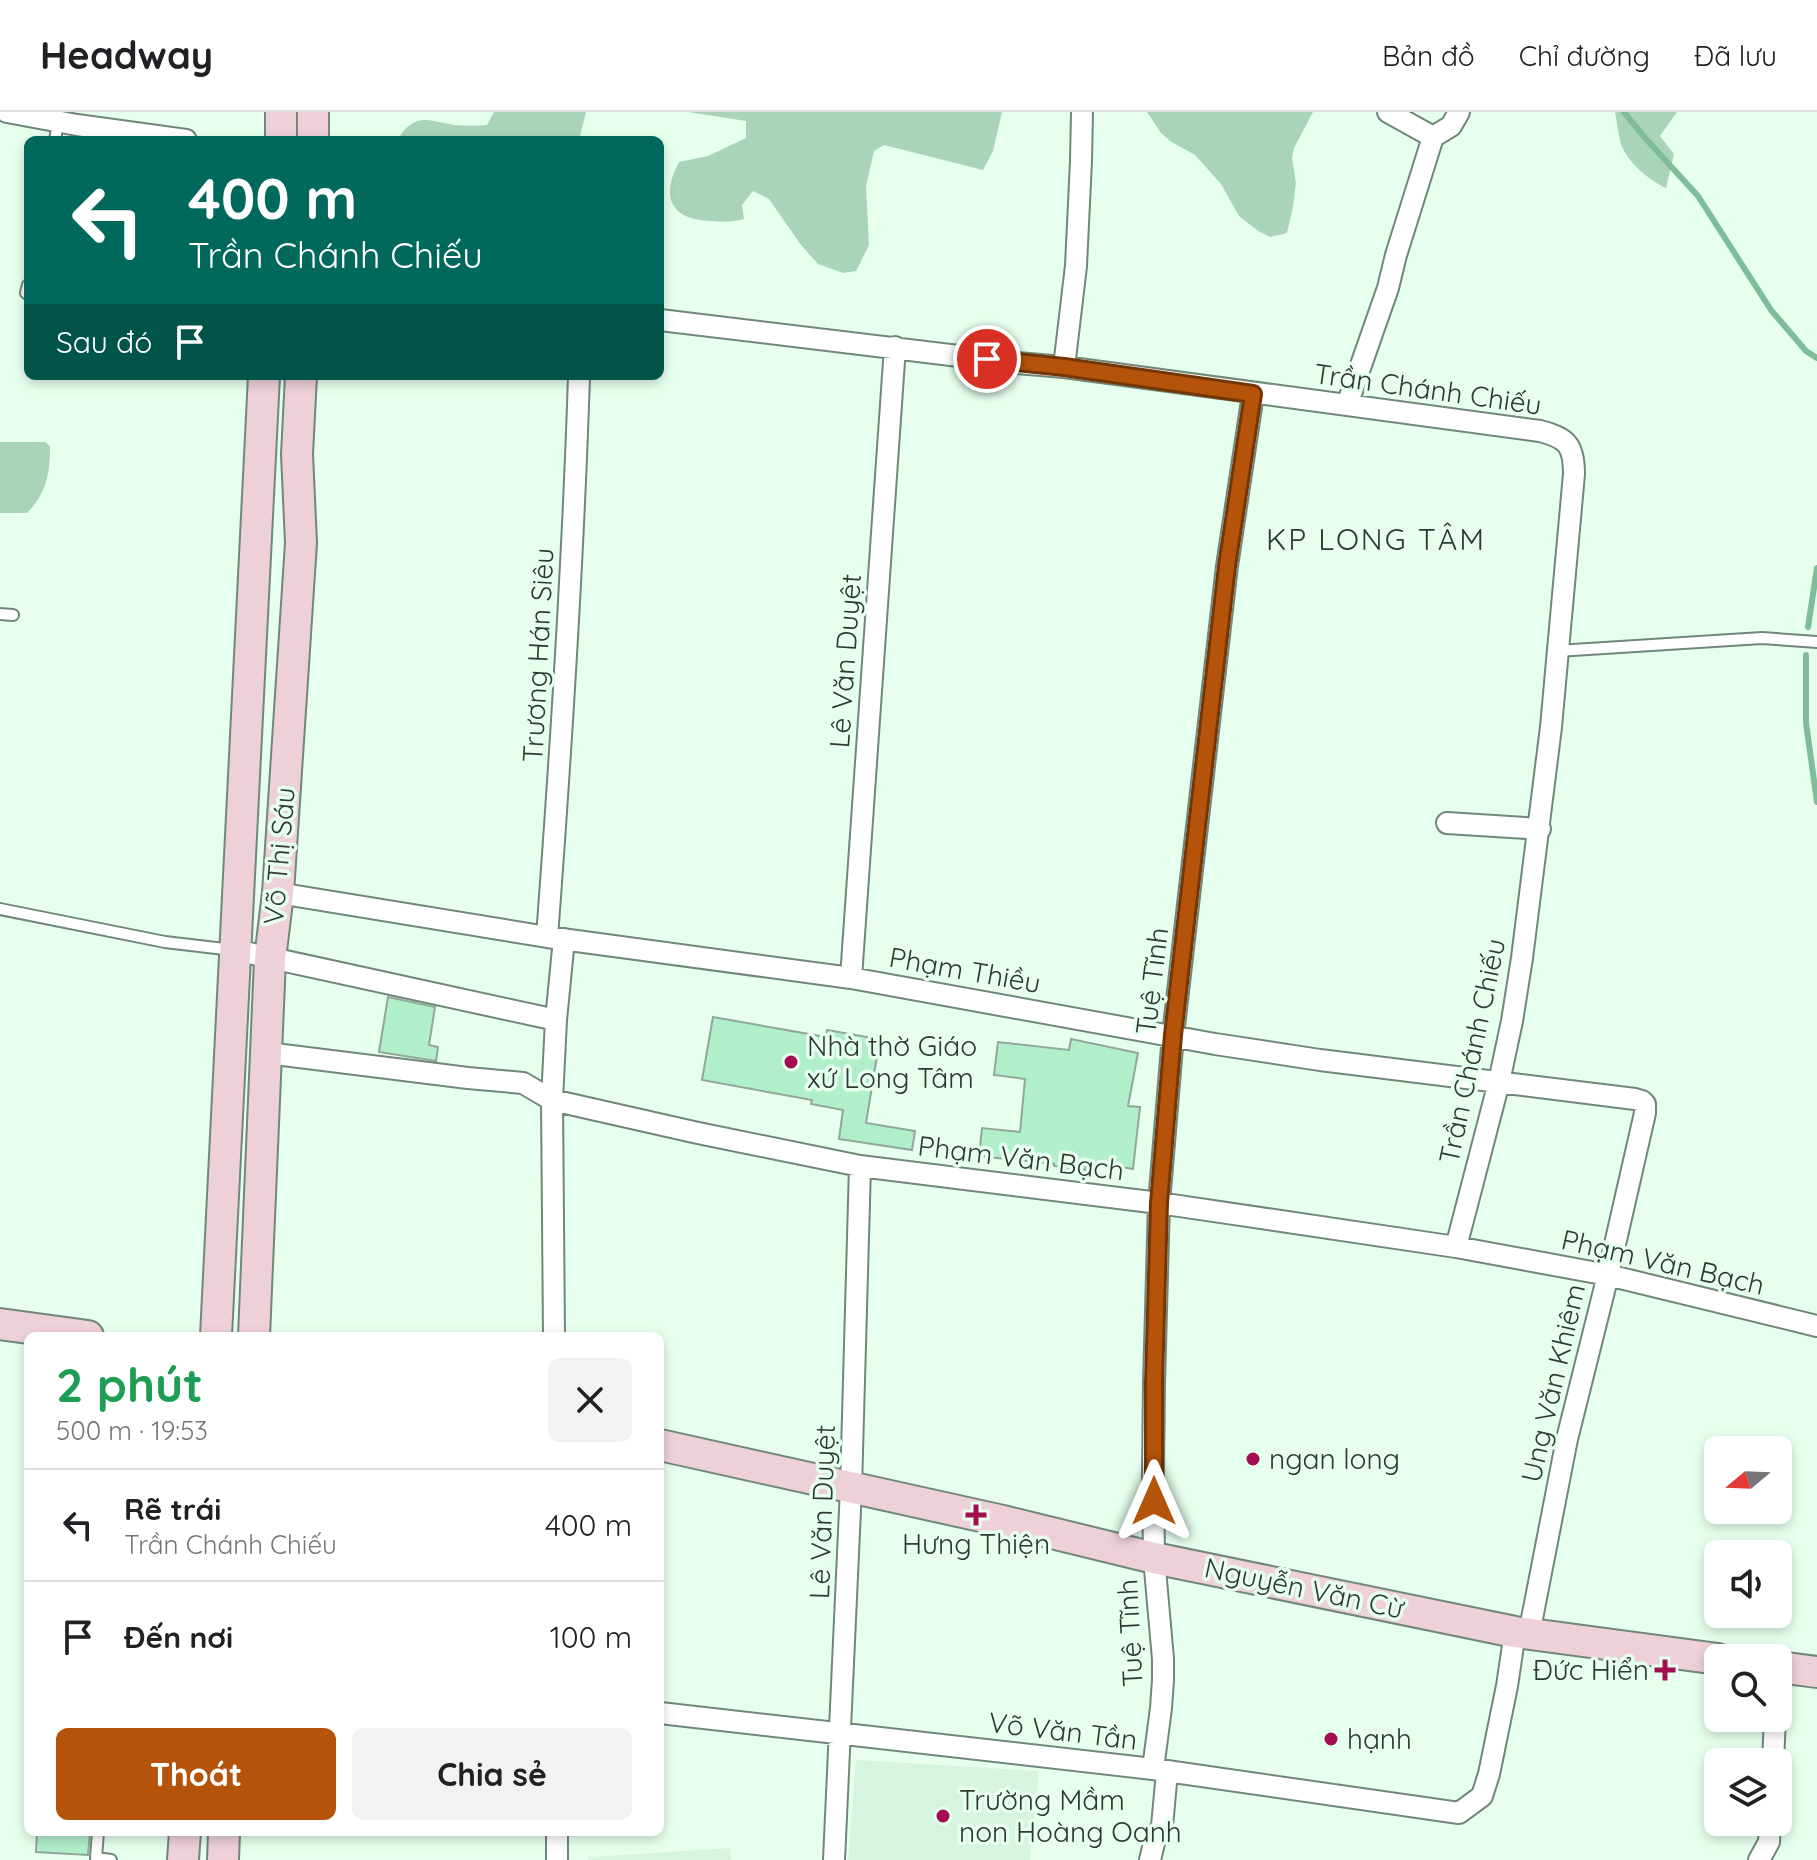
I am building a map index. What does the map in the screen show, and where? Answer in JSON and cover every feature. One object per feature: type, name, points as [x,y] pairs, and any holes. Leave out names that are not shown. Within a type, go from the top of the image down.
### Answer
[{"type":"main road","points":[[281,112],[281,136]]},
{"type":"main road","points":[[313,112],[313,136]]},
{"type":"main road","name":"Võ Thị Sáu","points":[[216,1332],[264,380]]},
{"type":"main road","name":"Võ Thị Sáu","points":[[254,1332],[270,959],[278,893],[301,543],[297,454],[301,380]]},
{"type":"main road","points":[[0,1324],[59,1332]]},
{"type":"main road","name":"Nguyễn Văn Cừ","points":[[664,1446],[1154,1558],[1522,1633],[1704,1657]]},
{"type":"main road","points":[[1792,1669],[1817,1672]]},
{"type":"main road","points":[[183,1860],[185,1836]]},
{"type":"main road","points":[[223,1860],[224,1836]]},
{"type":"street","points":[[7,112],[57,131],[129,136]]},
{"type":"street","points":[[1064,367],[1076,266],[1082,112]]},
{"type":"street","points":[[1388,112],[1433,137]]},
{"type":"street","points":[[1347,405],[1388,288],[1433,137],[1451,126],[1459,112]]},
{"type":"street","name":"Trần Chánh Chiếu","points":[[664,320],[1064,367],[1540,431],[1563,439],[1570,447],[1574,474],[1551,727],[1515,1005],[1499,1082],[1456,1247]]},
{"type":"street","name":"Lê Văn Duyệt","points":[[851,978],[895,347]]},
{"type":"street","name":"Trương Hán Siêu","points":[[554,1332],[552,1100],[556,1020],[555,938],[579,380]]},
{"type":"street","name":"Tuệ Tĩnh","points":[[1150,1860],[1162,1826],[1163,1680],[1154,1558],[1154,1383],[1159,1203],[1173,1035],[1227,566],[1253,394]]},
{"type":"street","points":[[1447,823],[1540,829]]},
{"type":"street","name":"Phạm Thiều","points":[[278,893],[555,938],[851,978],[1320,1060],[1642,1101]]},
{"type":"street","points":[[235,950],[556,1020]]},
{"type":"street","name":"Phạm Văn Bạch","points":[[267,1053],[523,1083],[552,1100],[860,1166],[1159,1203],[1456,1247],[1608,1275],[1814,1325]]},
{"type":"street","name":"Ung Văn Khiêm","points":[[1459,1813],[1482,1796],[1489,1774],[1507,1686],[1645,1113],[1642,1101]]},
{"type":"street","name":"Lê Văn Duyệt","points":[[834,1860],[851,1488],[860,1166]]},
{"type":"street","name":"Võ Văn Tần","points":[[664,1713],[1160,1770],[1459,1813]]},
{"type":"street","points":[[557,1836],[557,1860]]},
{"type":"street","points":[[1759,1860],[1769,1836]]},
{"type":"lane","points":[[0,614],[13,615]]},
{"type":"lane","points":[[1557,651],[1762,638],[1817,642]]},
{"type":"lane","points":[[0,909],[165,942],[235,950]]},
{"type":"lane","points":[[98,1836],[96,1858],[111,1860]]},
{"type":"shaded area","points":[[494,112],[586,112],[580,136],[400,136],[410,125],[422,120],[454,125],[487,125]]},
{"type":"shaded area","points":[[688,112],[1002,112],[993,151],[983,170],[884,145],[874,151],[866,186],[869,245],[856,271],[843,273],[818,264],[769,199],[753,191],[742,205],[744,219],[736,221],[698,220],[673,205],[670,186],[679,162],[708,156],[746,138],[746,121]]},
{"type":"shaded area","points":[[1147,112],[1313,112],[1294,148],[1292,158],[1296,183],[1287,233],[1270,237],[1239,216],[1221,184],[1195,155],[1161,133]]},
{"type":"shaded area","points":[[1615,112],[1677,112],[1660,136],[1674,154],[1666,188],[1646,175],[1628,157],[1621,144]]},
{"type":"shaded area","points":[[0,442],[45,442],[50,446],[46,482],[27,513],[0,513]]},
{"type":"shaded area","name":"Trường Mầm non Hoàng Oanh","points":[[856,1760],[1039,1771],[1030,1860],[848,1860]]},
{"type":"shaded area","points":[[730,1848],[731,1860],[588,1860],[588,1857]]},
{"type":"building","points":[[388,997],[435,1007],[429,1045],[438,1047],[436,1061],[379,1052]]},
{"type":"building","name":"Nhà thờ Giáo xứ Long Tâm","points":[[713,1017],[826,1037],[827,1030],[867,1037],[867,1042],[879,1044],[866,1123],[915,1131],[912,1150],[839,1139],[843,1110],[811,1104],[812,1100],[702,1080]]},
{"type":"building","points":[[1071,1039],[1138,1053],[1128,1106],[1140,1107],[1133,1169],[1086,1161],[1085,1171],[1054,1164],[979,1156],[982,1128],[1020,1132],[1025,1079],[994,1075],[998,1042],[1069,1050]]},
{"type":"building","points":[[37,1836],[90,1836],[88,1855],[36,1852]]},
{"type":"waterway","points":[[1624,112],[1698,196],[1771,310],[1806,351],[1817,358]]},
{"type":"waterway","points":[[1808,627],[1817,568]]},
{"type":"waterway","points":[[1806,655],[1806,723],[1817,802]]},
{"type":"place","name":"Nhà thờ Giáo xứ Long Tâm","points":[[791,1062]]},
{"type":"place","name":"ngan long","points":[[1253,1459]]},
{"type":"place","name":"Hưng Thiện","points":[[976,1515]]},
{"type":"place","name":"Đức Hiển","points":[[1665,1670]]},
{"type":"place","name":"hạnh","points":[[1331,1739]]},
{"type":"place","name":"Trường Mầm non Hoàng Oanh","points":[[943,1816]]},
{"type":"district","name":"KP LONG TÂM","points":[[1376,540]]},
{"type":"route","points":[[987,359],[1253,394],[1227,566],[1173,1035],[1159,1203],[1154,1501]]}]
